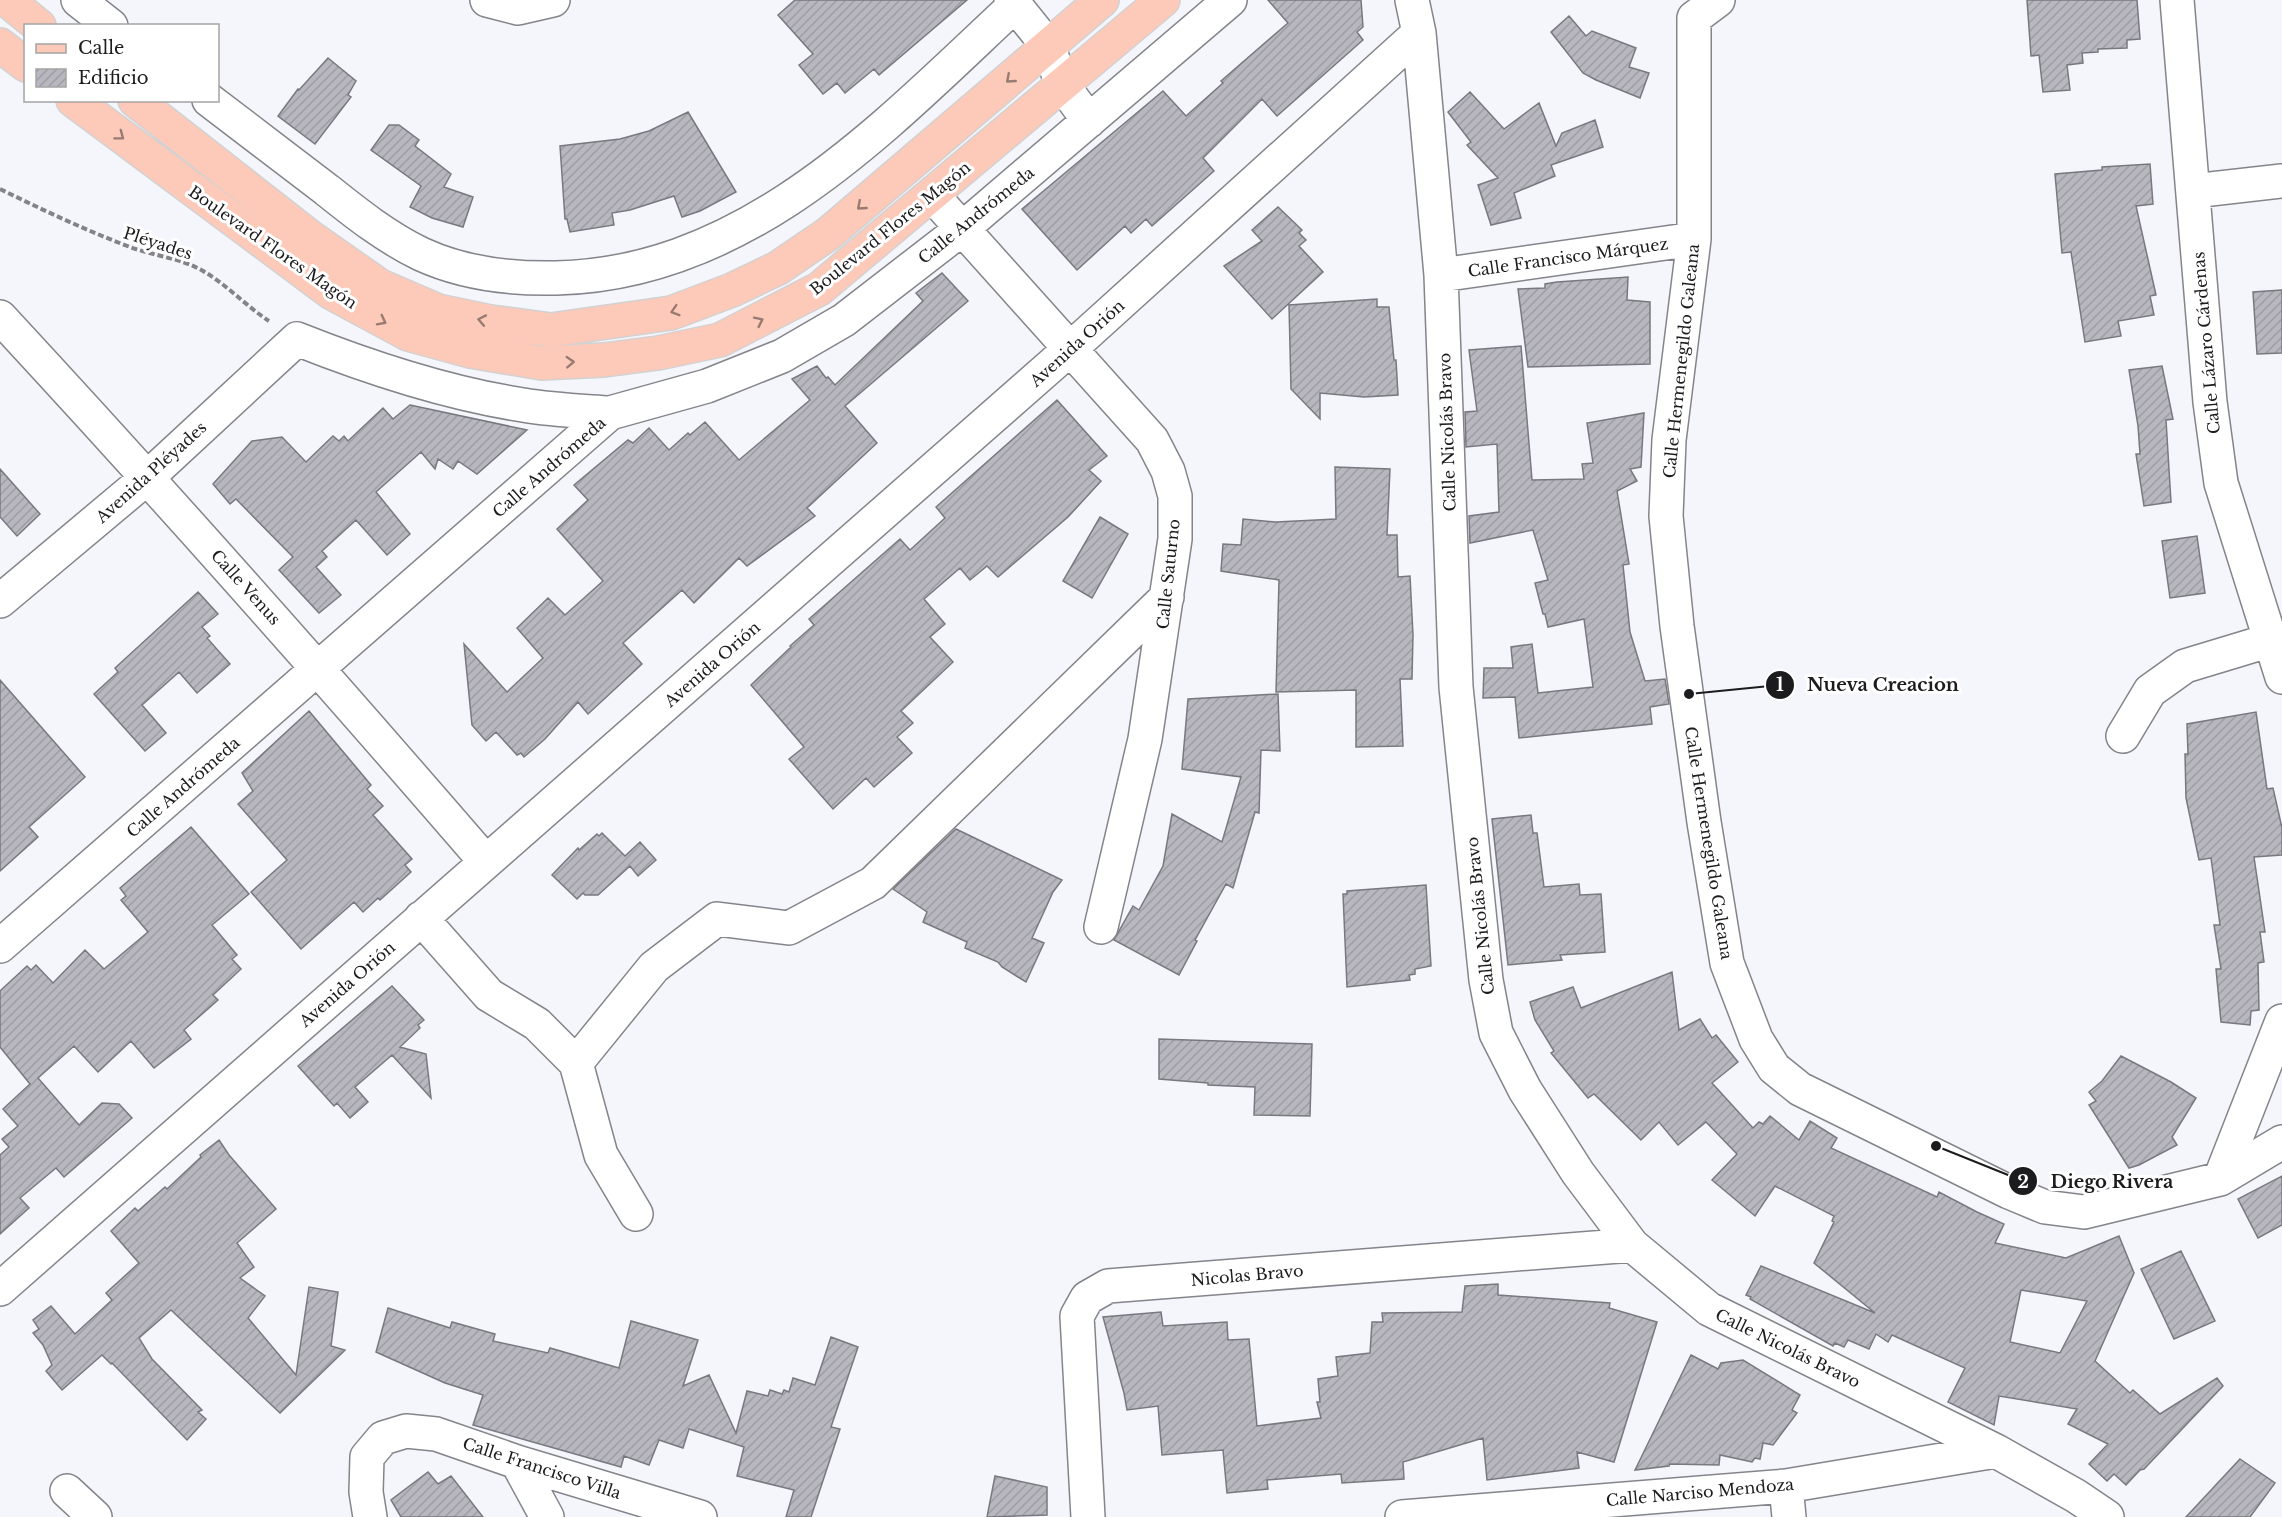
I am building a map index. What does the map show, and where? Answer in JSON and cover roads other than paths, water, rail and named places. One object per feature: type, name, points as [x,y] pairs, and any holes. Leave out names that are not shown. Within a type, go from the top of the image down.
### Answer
[{"type":"main road","points":[[7,0],[37,24]]},
{"type":"main road","name":"Boulevard Flores Magón","points":[[138,102],[310,237],[380,286],[438,311],[491,322],[551,330],[671,313],[732,291],[778,268],[828,234],[1102,0]]},
{"type":"main road","name":"Boulevard Flores Magón","points":[[76,102],[332,294],[408,334],[470,351],[542,363],[604,360],[658,353],[720,340],[819,289],[1163,0]]},
{"type":"main road","points":[[0,45],[24,63]]},
{"type":"street","points":[[78,0],[108,24]]},
{"type":"street","points":[[487,0],[518,8],[553,0]]},
{"type":"street","name":"Calle Andrómeda","points":[[0,946],[610,413],[707,386],[782,356],[844,320],[963,228],[1230,0]]},
{"type":"street","name":"Calle Nicolás Bravo","points":[[1412,0],[1419,33],[1441,275],[1456,687],[1486,980],[1496,1033],[1525,1090],[1578,1173],[1632,1245],[1709,1309],[1996,1451],[2076,1496],[2107,1517]]},
{"type":"street","name":"Calle Lázaro Cárdenas","points":[[2177,0],[2210,402],[2221,483],[2282,677]]},
{"type":"street","points":[[212,102],[388,237],[424,255],[496,276],[537,279],[580,278],[629,271],[694,251],[775,209],[867,143],[1013,3],[1048,46],[1062,84],[1089,121]]},
{"type":"street","name":"Calle Hermenegildo Galeana","points":[[1697,6],[1694,239],[1669,440],[1666,516],[1677,626],[1702,811],[1727,963],[1756,1039],[1774,1068],[1800,1089],[2009,1192],[2045,1207],[2084,1212],[2220,1179],[2282,1142]]},
{"type":"street","name":"Avenida Orión","points":[[0,1289],[1070,350],[1419,33]]},
{"type":"street","points":[[2193,191],[2282,182]]},
{"type":"street","name":"Calle Saturno","points":[[933,195],[1152,440],[1168,471],[1175,496],[1174,539],[1167,597],[1145,739],[1101,927]]},
{"type":"street","name":"Calle Francisco Márquez","points":[[1441,275],[1694,239]]},
{"type":"street","points":[[819,289],[844,320]]},
{"type":"street","name":"Calle Venus","points":[[0,317],[148,477],[319,668],[486,862]]},
{"type":"street","name":"Avenida Pléyades","points":[[0,602],[148,477],[297,339],[361,364],[433,386],[524,406],[610,413]]},
{"type":"street","points":[[576,1063],[654,967],[717,919],[789,928],[873,883],[1167,597]]},
{"type":"street","points":[[2123,736],[2150,691],[2185,666],[2271,640]]},
{"type":"street","points":[[421,918],[489,995],[537,1024],[576,1063],[601,1155],[636,1214]]},
{"type":"street","points":[[2220,1179],[2282,1021]]},
{"type":"street","name":"Nicolas Bravo","points":[[1088,1517],[1077,1316],[1087,1298],[1108,1286],[1632,1245]]},
{"type":"street","name":"Calle Francisco Villa","points":[[370,1517],[366,1492],[367,1457],[383,1438],[406,1431],[436,1434],[517,1462],[700,1517]]},
{"type":"street","name":"Calle Narciso Mendoza","points":[[1402,1517],[1787,1501],[1996,1451]]},
{"type":"street","points":[[517,1462],[547,1517]]},
{"type":"street","points":[[67,1491],[96,1517]]},
{"type":"place","name":"Nueva Creacion","points":[[1689,694]]},
{"type":"place","name":"Diego Rivera","points":[[1936,1146]]}]
